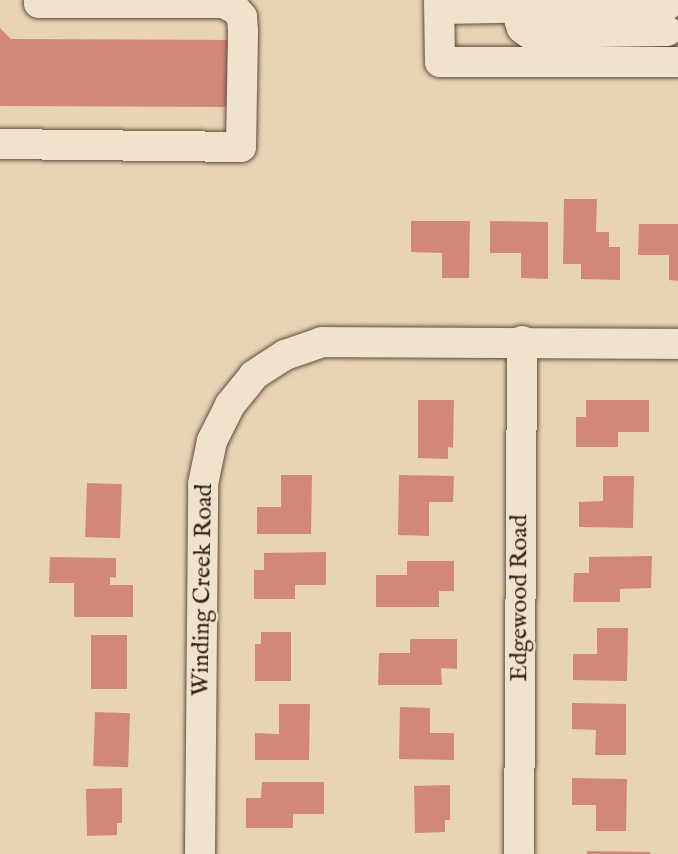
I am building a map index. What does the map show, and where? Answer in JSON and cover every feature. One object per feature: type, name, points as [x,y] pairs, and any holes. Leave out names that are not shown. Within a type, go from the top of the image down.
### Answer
[{"type":"street","points":[[0,144],[241,147],[242,17],[235,9],[223,2],[39,3],[39,0]]},
{"type":"street","points":[[667,19],[513,13],[440,4],[440,62],[678,62]]},
{"type":"street","name":"Winding Creek Road","points":[[200,854],[202,484],[212,441],[230,405],[254,375],[285,355],[322,342],[522,341],[678,344]]},
{"type":"street","name":"Edgewood Road","points":[[519,854],[522,341]]},
{"type":"building","points":[[0,28],[11,39],[236,40],[236,107],[0,106]]},
{"type":"building","points":[[564,199],[597,199],[596,232],[609,232],[609,247],[620,247],[620,280],[581,279],[581,264],[563,264]]},
{"type":"building","points":[[411,221],[470,221],[469,278],[442,278],[442,253],[411,252]]},
{"type":"building","points":[[490,221],[548,222],[548,279],[521,278],[521,253],[490,253]]},
{"type":"building","points":[[639,224],[678,224],[678,281],[669,280],[669,255],[638,255]]},
{"type":"building","points":[[418,400],[454,400],[453,448],[448,447],[448,459],[418,458]]},
{"type":"building","points":[[586,400],[649,400],[649,432],[618,432],[618,447],[576,447],[576,417],[586,417]]},
{"type":"building","points":[[281,475],[312,475],[311,534],[257,534],[257,507],[281,507]]},
{"type":"building","points":[[399,475],[454,476],[453,502],[429,502],[429,536],[398,535]]},
{"type":"building","points":[[603,476],[634,476],[633,528],[579,527],[579,502],[603,501]]},
{"type":"building","points":[[87,483],[122,484],[120,538],[85,537]]},
{"type":"building","points":[[326,552],[326,585],[295,585],[295,599],[254,599],[254,570],[264,570],[264,553]]},
{"type":"building","points":[[652,556],[651,588],[620,589],[620,602],[573,602],[574,573],[589,573],[589,557]]},
{"type":"building","points":[[50,557],[116,558],[116,578],[110,577],[110,585],[133,585],[133,617],[74,617],[74,583],[49,583]]},
{"type":"building","points":[[407,561],[454,561],[454,591],[439,591],[439,607],[376,607],[376,575],[407,575]]},
{"type":"building","points":[[597,628],[628,628],[627,681],[573,680],[573,654],[597,654]]},
{"type":"building","points":[[261,632],[291,632],[291,681],[255,681],[255,644],[261,644]]},
{"type":"building","points":[[91,635],[127,635],[127,689],[91,689]]},
{"type":"building","points":[[410,639],[457,639],[457,669],[441,668],[442,685],[378,685],[379,653],[410,653]]},
{"type":"building","points":[[572,703],[626,704],[626,755],[595,755],[596,730],[572,729]]},
{"type":"building","points":[[279,704],[310,704],[309,760],[255,760],[255,733],[279,734]]},
{"type":"building","points":[[400,707],[430,708],[430,733],[454,733],[454,760],[399,759]]},
{"type":"building","points":[[95,712],[130,713],[128,767],[93,766]]},
{"type":"building","points":[[572,778],[627,779],[626,831],[596,831],[596,805],[572,805]]},
{"type":"building","points":[[262,782],[324,782],[324,814],[293,814],[293,828],[246,828],[246,798],[261,798]]},
{"type":"building","points":[[450,785],[450,820],[445,820],[445,832],[415,833],[414,786]]},
{"type":"building","points":[[122,788],[122,823],[117,823],[117,835],[87,836],[86,789]]},
{"type":"building","points":[[587,851],[650,852],[650,854],[587,854]]}]
